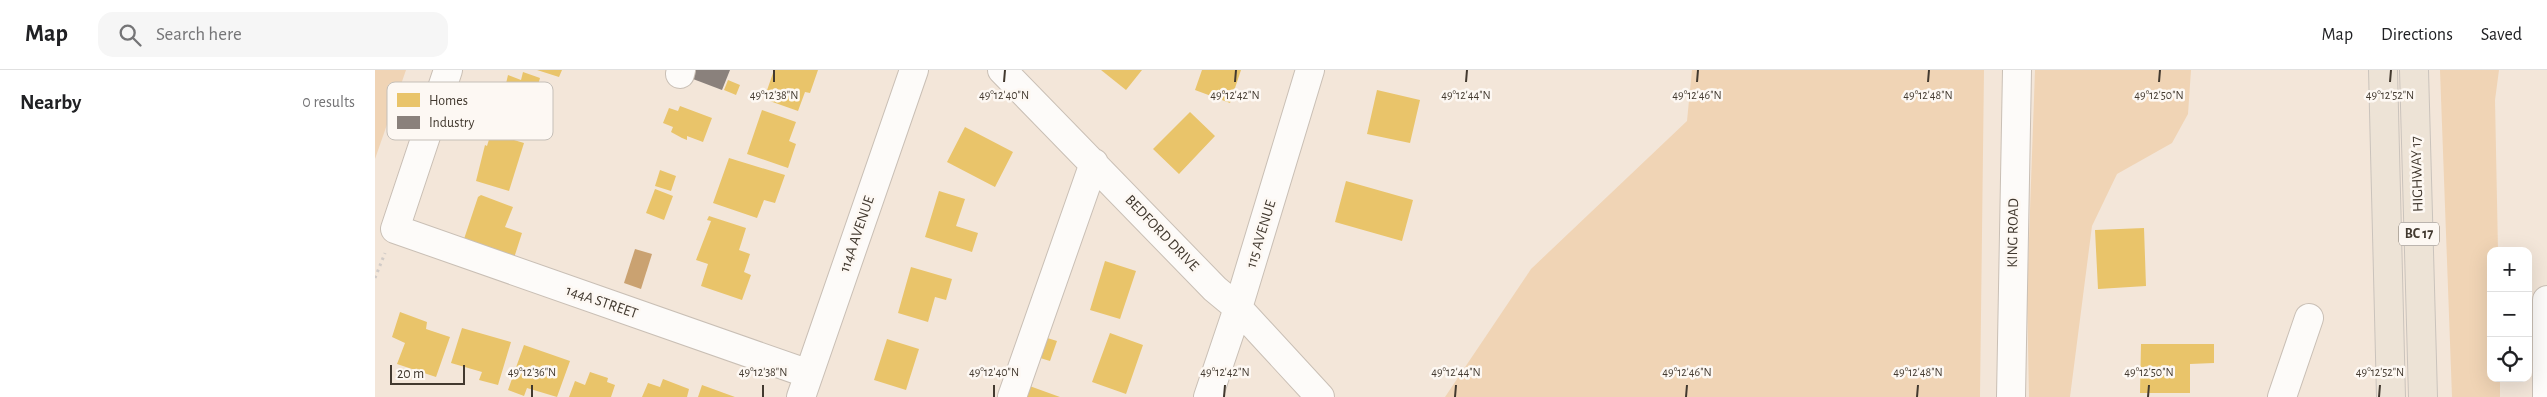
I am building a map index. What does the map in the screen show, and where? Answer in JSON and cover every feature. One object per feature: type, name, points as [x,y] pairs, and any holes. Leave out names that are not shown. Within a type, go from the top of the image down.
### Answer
[{"type":"highway","name":"HIGHWAY 17","points":[[2383,70],[2391,397]]},
{"type":"highway","name":"HIGHWAY 17","points":[[2414,70],[2423,397]]},
{"type":"street","points":[[444,82],[448,70]]},
{"type":"street","name":"114A AVENUE","points":[[805,385],[914,70]]},
{"type":"street","name":"BEDFORD DRIVE","points":[[1002,70],[1215,289],[1238,308],[1320,397]]},
{"type":"street","name":"115 AVENUE","points":[[1208,397],[1238,308],[1311,70]]},
{"type":"street","name":"KING ROAD","points":[[2011,397],[2017,70]]},
{"type":"street","points":[[390,241],[424,140]]},
{"type":"street","points":[[1012,397],[1093,163]]},
{"type":"street","name":"144A STREET","points":[[390,241],[805,385]]},
{"type":"street","points":[[2547,300],[2547,397]]},
{"type":"street","points":[[2283,397],[2309,318]]},
{"type":"path","points":[[375,278],[390,241]]},
{"type":"shaded area","points":[[375,70],[406,70],[402,82],[387,82],[387,125],[375,159]]},
{"type":"shaded area","points":[[1692,70],[1984,70],[1980,397],[1445,397],[1531,269],[1687,121]]},
{"type":"shaded area","points":[[2035,70],[2191,70],[2188,114],[2172,143],[2117,174],[2092,226],[2070,397],[2029,397],[2027,295]]},
{"type":"shaded area","points":[[2440,70],[2499,70],[2495,100],[2498,247],[2487,247],[2487,382],[2500,382],[2500,397],[2452,397]]},
{"type":"shaded area","points":[[635,249],[652,254],[641,289],[624,283]]},
{"type":"building: Homes","points":[[537,70],[562,70],[559,77]]},
{"type":"building: Homes","points":[[774,70],[818,70],[810,93],[805,92],[798,111],[764,99]]},
{"type":"building: Homes","points":[[1101,70],[1142,70],[1126,90]]},
{"type":"building: Homes","points":[[1202,70],[1241,70],[1230,103],[1195,90]]},
{"type":"building: Homes","points":[[523,72],[540,78],[539,82],[506,82],[508,75],[521,80]]},
{"type":"building: Homes","points":[[728,80],[740,85],[736,95],[724,90]]},
{"type":"building: Homes","points":[[1377,90],[1420,100],[1410,143],[1367,134]]},
{"type":"building: Homes","points":[[680,106],[712,118],[703,142],[687,136],[687,140],[682,138],[671,132],[673,127],[663,123],[669,108],[678,111]]},
{"type":"building: Homes","points":[[762,110],[796,122],[789,141],[796,144],[788,168],[747,154]]},
{"type":"building: Homes","points":[[1190,112],[1215,136],[1179,174],[1153,149]]},
{"type":"building: Homes","points":[[965,127],[1013,152],[995,187],[947,162]]},
{"type":"building: Homes","points":[[489,140],[514,140],[524,143],[509,191],[476,181],[485,145],[487,146]]},
{"type":"building: Homes","points":[[729,158],[785,175],[775,203],[764,200],[757,218],[713,203]]},
{"type":"building: Homes","points":[[660,170],[676,176],[671,191],[655,186]]},
{"type":"building: Homes","points":[[1346,181],[1413,200],[1402,241],[1335,222]]},
{"type":"building: Homes","points":[[655,189],[673,196],[664,220],[646,213]]},
{"type":"building: Homes","points":[[939,191],[965,199],[956,226],[978,233],[972,252],[925,237]]},
{"type":"building: Homes","points":[[481,195],[513,207],[505,227],[522,233],[514,258],[463,242],[478,197]]},
{"type":"building: Homes","points":[[709,216],[746,228],[739,250],[750,254],[744,272],[751,275],[742,300],[701,286],[708,264],[696,260],[711,221],[707,220]]},
{"type":"building: Homes","points":[[2144,228],[2146,286],[2098,289],[2095,230]]},
{"type":"building: Homes","points":[[1105,261],[1136,271],[1120,319],[1090,310]]},
{"type":"building: Homes","points":[[911,267],[952,279],[946,300],[935,297],[928,322],[898,313]]},
{"type":"building: Homes","points":[[400,312],[427,322],[426,329],[450,337],[436,377],[397,364],[405,343],[392,337]]},
{"type":"building: Homes","points":[[462,328],[511,342],[498,385],[479,380],[482,372],[451,363]]},
{"type":"building: Homes","points":[[1110,333],[1143,345],[1126,394],[1092,382]]},
{"type":"building: Homes","points":[[1044,337],[1057,341],[1050,361],[1037,357]]},
{"type":"building: Homes","points":[[887,339],[919,349],[906,390],[874,380]]},
{"type":"building: Homes","points":[[2141,344],[2214,344],[2214,363],[2190,364],[2190,393],[2140,393]]},
{"type":"building: Homes","points":[[524,345],[570,361],[557,397],[527,388],[524,396],[508,390]]},
{"type":"building: Homes","points":[[590,372],[608,378],[607,382],[615,385],[611,397],[569,397],[575,381],[585,385]]},
{"type":"building: Homes","points":[[663,379],[689,389],[687,397],[642,397],[648,383],[660,387]]},
{"type":"building: Homes","points":[[1024,384],[1060,397],[1019,397]]},
{"type":"building: Homes","points":[[702,385],[735,397],[698,397]]},
{"type":"building: Industry","points":[[696,70],[730,70],[722,90],[693,79]]}]
